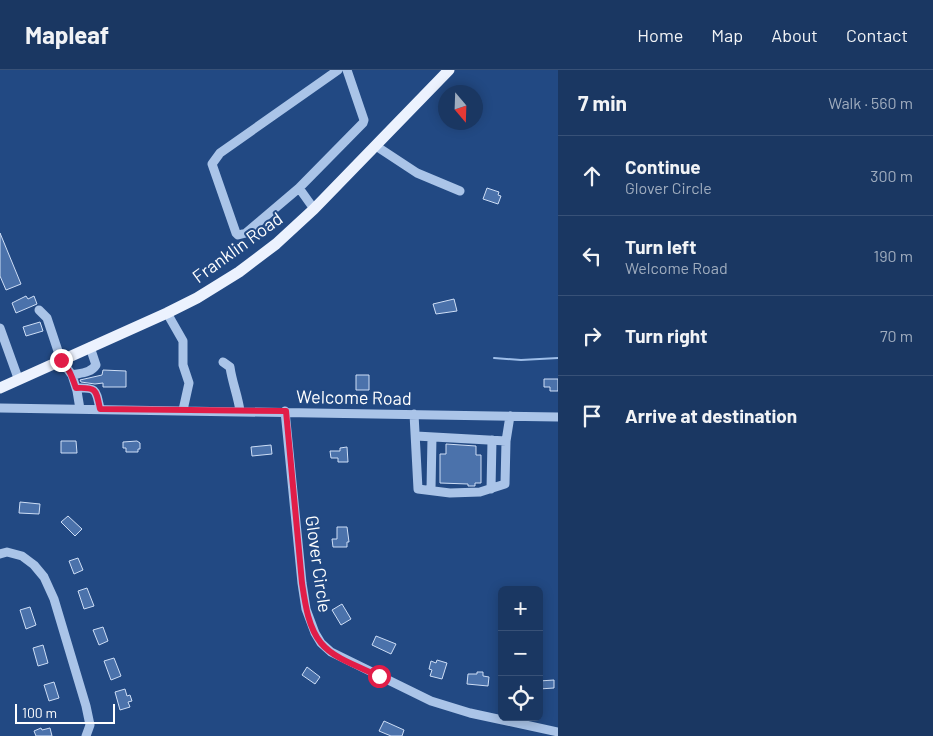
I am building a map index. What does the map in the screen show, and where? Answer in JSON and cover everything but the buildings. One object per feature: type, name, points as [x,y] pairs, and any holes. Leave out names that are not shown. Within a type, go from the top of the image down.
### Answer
[{"type":"main road","name":"Franklin Road","points":[[0,388],[18,378],[167,313],[197,298],[238,272],[276,244],[314,208],[449,70]]},
{"type":"street","points":[[338,70],[220,153],[212,164],[238,235],[246,233],[299,188],[363,122],[364,120],[346,70]]},
{"type":"street","points":[[376,146],[417,174],[460,191]]},
{"type":"street","points":[[299,188],[314,208]]},
{"type":"street","points":[[39,310],[47,318],[61,360],[72,375],[80,409]]},
{"type":"street","points":[[167,313],[183,341],[183,365],[189,383],[184,410]]},
{"type":"street","points":[[0,328],[18,378]]},
{"type":"street","points":[[72,375],[85,373],[94,368],[96,364],[90,347]]},
{"type":"street","points":[[223,362],[230,367],[240,411]]},
{"type":"street","points":[[76,388],[91,387],[94,390],[100,409]]},
{"type":"street","name":"Welcome Road","points":[[0,408],[286,411],[558,417]]},
{"type":"street","name":"Glover Circle","points":[[286,411],[302,583],[306,608],[321,643],[331,652],[344,659],[431,701],[470,713],[558,732]]},
{"type":"street","points":[[414,414],[418,489],[431,489],[450,493],[480,492],[505,484],[506,440],[510,416]]},
{"type":"street","points":[[416,436],[506,440]]},
{"type":"street","points":[[431,489],[432,437]]},
{"type":"street","points":[[491,489],[492,440]]},
{"type":"street","points":[[0,554],[7,552],[22,556],[34,564],[44,577],[54,599],[86,706],[90,725],[86,736]]},
{"type":"waterway","points":[[494,358],[521,360],[558,358]]},
{"type":"route","points":[[61,360],[72,375],[76,388],[91,387],[94,390],[100,409],[286,411],[306,608],[315,633],[321,643],[331,652],[379,676]]}]
